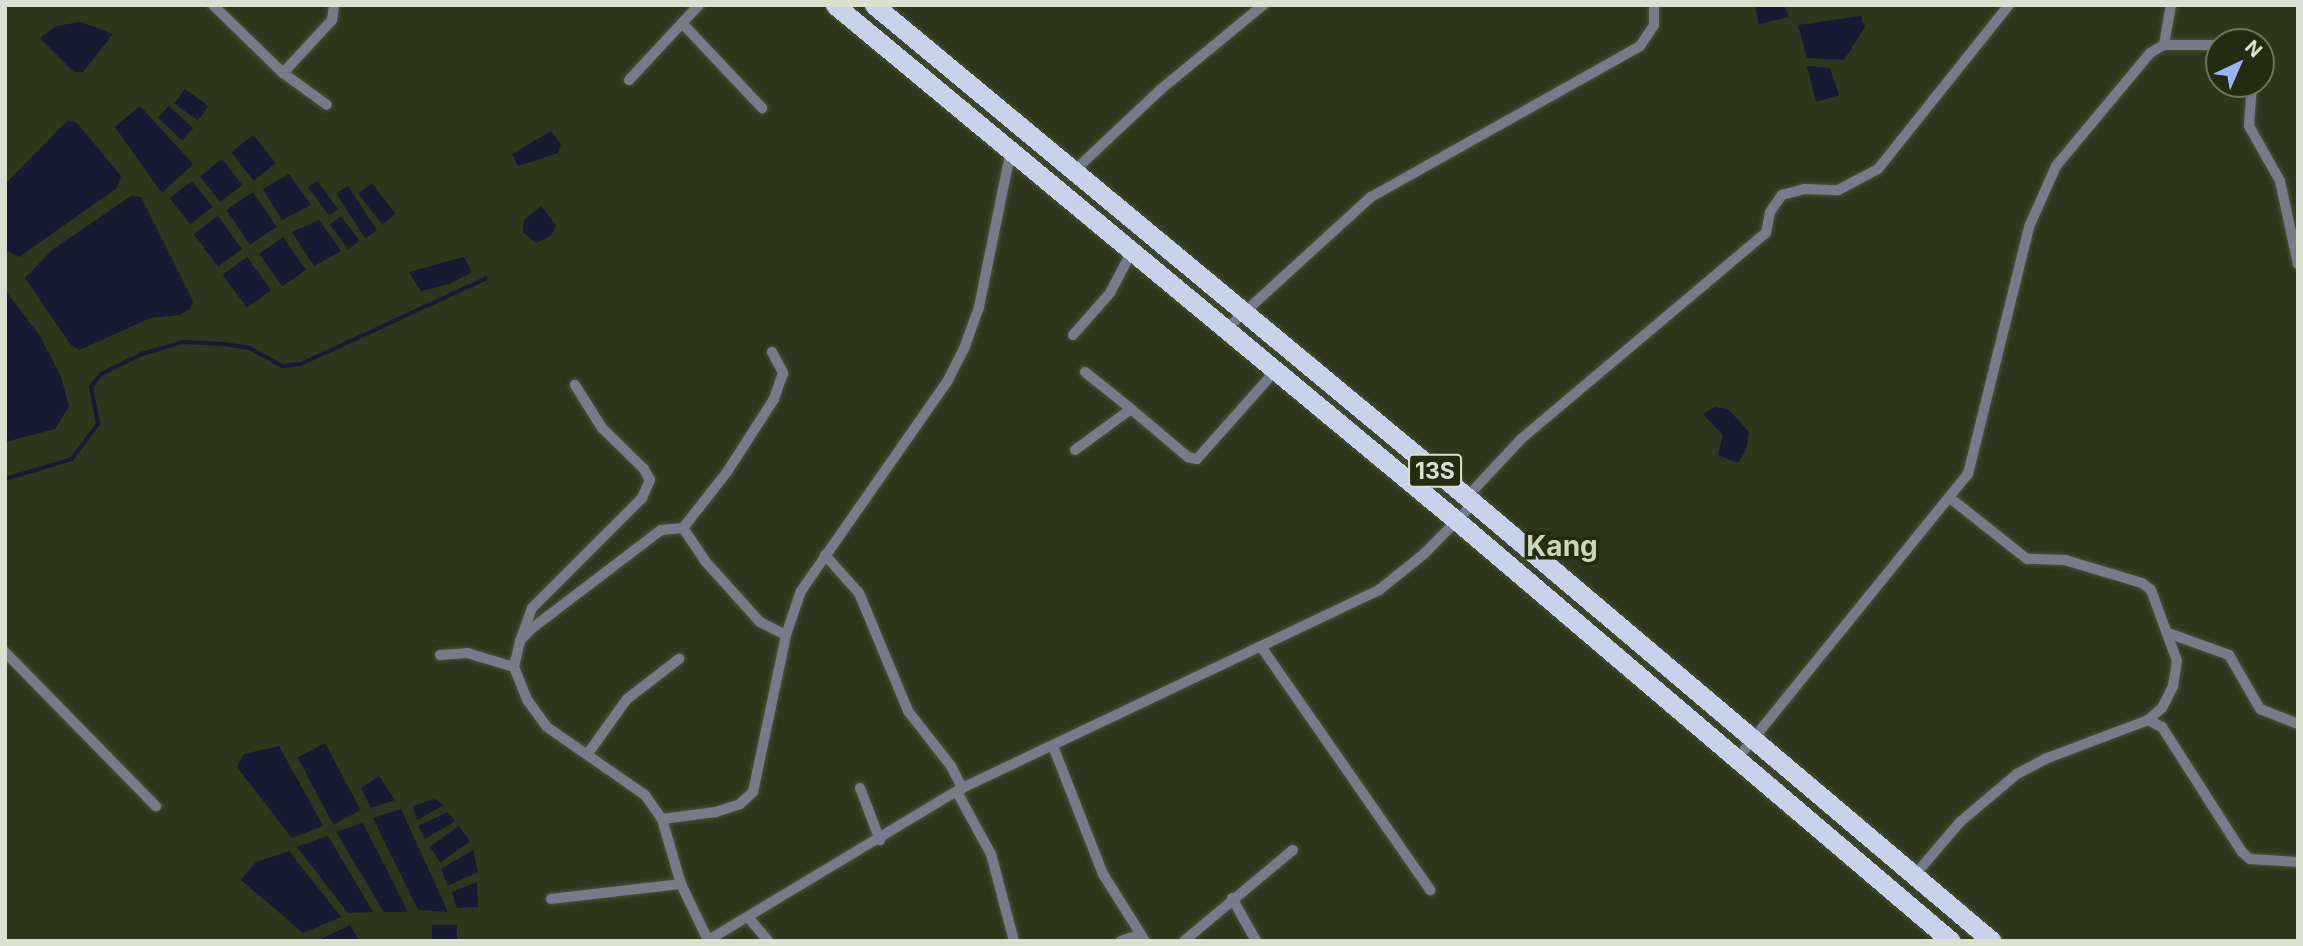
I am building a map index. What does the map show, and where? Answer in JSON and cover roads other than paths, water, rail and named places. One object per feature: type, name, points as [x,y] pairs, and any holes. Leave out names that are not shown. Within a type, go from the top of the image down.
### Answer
[{"type":"highway","name":"13S","points":[[835,5],[1010,154],[1457,521],[1950,940]]},
{"type":"highway","name":"13S","points":[[874,5],[1242,314],[1471,500],[1752,741],[1992,941]]},
{"type":"street","points":[[213,5],[283,73],[327,105]]},
{"type":"street","points":[[283,73],[332,20],[334,5]]},
{"type":"street","points":[[629,80],[699,5]]},
{"type":"street","points":[[1073,172],[1160,90],[1263,5]]},
{"type":"street","points":[[1224,331],[1371,197],[1640,46],[1654,25],[1654,5]]},
{"type":"street","points":[[575,385],[602,429],[645,469],[650,480],[642,498],[532,608],[514,667],[528,701],[547,727],[589,752],[645,795],[662,819],[681,884],[708,941],[880,840],[959,790],[1262,649],[1379,590],[1457,521],[1521,439],[1766,233],[1770,212],[1782,195],[1804,189],[1838,191],[1878,169],[2009,5]]},
{"type":"street","points":[[2164,45],[2171,5]]},
{"type":"street","points":[[682,23],[762,108]]},
{"type":"street","points":[[1737,759],[1950,498],[1972,466],[2029,227],[2043,187],[2088,125],[2150,53],[2164,45],[2205,45]]},
{"type":"street","points":[[2251,98],[2249,126],[2280,181],[2298,264]]},
{"type":"street","points":[[662,819],[716,812],[740,804],[753,792],[786,635],[801,591],[947,382],[964,349],[979,307],[1010,154]]},
{"type":"street","points":[[1073,335],[1111,293],[1131,253]]},
{"type":"street","points":[[520,641],[661,530],[683,528],[727,472],[774,399],[783,373],[772,352]]},
{"type":"street","points":[[1085,372],[1188,457],[1197,459],[1275,371]]},
{"type":"street","points":[[1075,450],[1131,409]]},
{"type":"street","points":[[1914,876],[1960,822],[2017,774],[2045,759],[2148,720],[2162,708],[2173,686],[2177,661],[2151,590],[2143,583],[2065,559],[2027,559],[1950,498]]},
{"type":"street","points":[[683,528],[705,561],[760,622],[786,635]]},
{"type":"street","points":[[824,555],[859,593],[908,711],[951,766],[959,790],[991,854],[1014,941]]},
{"type":"street","points":[[2168,633],[2229,654],[2260,709],[2298,724]]},
{"type":"street","points":[[1262,649],[1430,890]]},
{"type":"street","points":[[5,652],[156,806]]},
{"type":"street","points":[[440,655],[467,653],[514,667]]},
{"type":"street","points":[[589,752],[627,699],[679,659]]},
{"type":"street","points":[[2148,720],[2162,727],[2242,852],[2250,859],[2298,862]]},
{"type":"street","points":[[1053,746],[1103,874],[1143,937],[1121,941]]},
{"type":"street","points":[[860,788],[880,840]]},
{"type":"street","points":[[1184,941],[1232,898],[1293,850]]},
{"type":"street","points":[[551,899],[681,884]]},
{"type":"street","points":[[1232,898],[1256,941]]},
{"type":"street","points":[[748,917],[768,941]]},
{"type":"water","points":[[1755,5],[1784,5],[1789,17],[1759,24]]},
{"type":"water","points":[[1861,16],[1865,27],[1844,60],[1807,58],[1798,25]]},
{"type":"water","points":[[81,22],[113,34],[83,72],[74,72],[40,38],[56,26]]},
{"type":"water","points":[[1807,66],[1830,68],[1839,95],[1816,102]]},
{"type":"water","points":[[185,89],[208,106],[198,121],[174,104]]},
{"type":"water","points":[[140,106],[193,164],[162,193],[115,127]]},
{"type":"water","points":[[169,106],[193,129],[182,140],[158,118]]},
{"type":"water","points":[[68,120],[77,123],[121,176],[117,188],[19,257],[5,250],[5,184]]},
{"type":"water","points":[[551,131],[561,144],[558,153],[518,166],[512,154]]},
{"type":"water","points":[[253,135],[276,163],[254,181],[231,153]]},
{"type":"water","points":[[222,159],[242,185],[220,202],[200,176]]},
{"type":"water","points":[[289,174],[311,205],[282,220],[263,189]]},
{"type":"water","points":[[192,181],[212,207],[190,224],[170,198]]},
{"type":"water","points":[[317,181],[338,209],[329,216],[308,188]]},
{"type":"water","points":[[372,183],[395,214],[382,224],[358,193]]},
{"type":"water","points":[[348,186],[377,230],[365,238],[336,194]]},
{"type":"water","points":[[253,192],[276,227],[250,245],[226,210]]},
{"type":"water","points":[[131,196],[141,197],[193,301],[190,309],[180,315],[150,318],[80,350],[71,345],[25,278],[52,250]]},
{"type":"water","points":[[541,206],[556,225],[551,236],[536,243],[523,232],[524,220]]},
{"type":"water","points":[[218,216],[242,249],[218,267],[194,234]]},
{"type":"water","points":[[341,216],[360,241],[348,249],[330,224]]},
{"type":"water","points":[[319,220],[341,251],[314,266],[292,232]]},
{"type":"water","points":[[283,237],[306,270],[282,286],[259,254]]},
{"type":"water","points":[[247,257],[271,290],[247,308],[223,275]]},
{"type":"water","points":[[464,257],[472,272],[449,284],[421,291],[409,272]]},
{"type":"water","points":[[5,290],[40,336],[61,377],[69,406],[55,429],[5,442]]},
{"type":"water","points":[[1715,407],[1728,409],[1749,432],[1746,450],[1738,463],[1718,455],[1723,435],[1703,414]]},
{"type":"water","points":[[325,743],[361,810],[333,825],[298,758]]},
{"type":"water","points":[[279,746],[323,826],[292,838],[237,767],[244,754]]},
{"type":"water","points":[[379,776],[395,800],[371,808],[361,788]]},
{"type":"water","points":[[435,799],[444,805],[417,820],[413,806]]},
{"type":"water","points":[[401,809],[448,912],[418,910],[373,818]]},
{"type":"water","points":[[448,812],[455,821],[425,839],[418,826]]},
{"type":"water","points":[[363,823],[408,912],[384,912],[336,832]]},
{"type":"water","points":[[459,826],[470,842],[440,862],[430,847]]},
{"type":"water","points":[[328,836],[373,912],[348,913],[297,847]]},
{"type":"water","points":[[473,850],[478,872],[448,886],[441,869]]},
{"type":"water","points":[[289,851],[341,917],[303,933],[241,880],[256,862]]},
{"type":"water","points":[[477,882],[478,907],[457,908],[452,892]]},
{"type":"water","points":[[350,925],[359,941],[317,941]]},
{"type":"water","points":[[432,925],[457,925],[457,941],[432,941]]},
{"type":"waterway","points":[[5,479],[72,459],[98,424],[91,387],[101,374],[142,354],[183,342],[223,344],[250,348],[282,366],[301,364],[485,279]]},
{"type":"district","name":"Kang","points":[[1562,546]]}]
